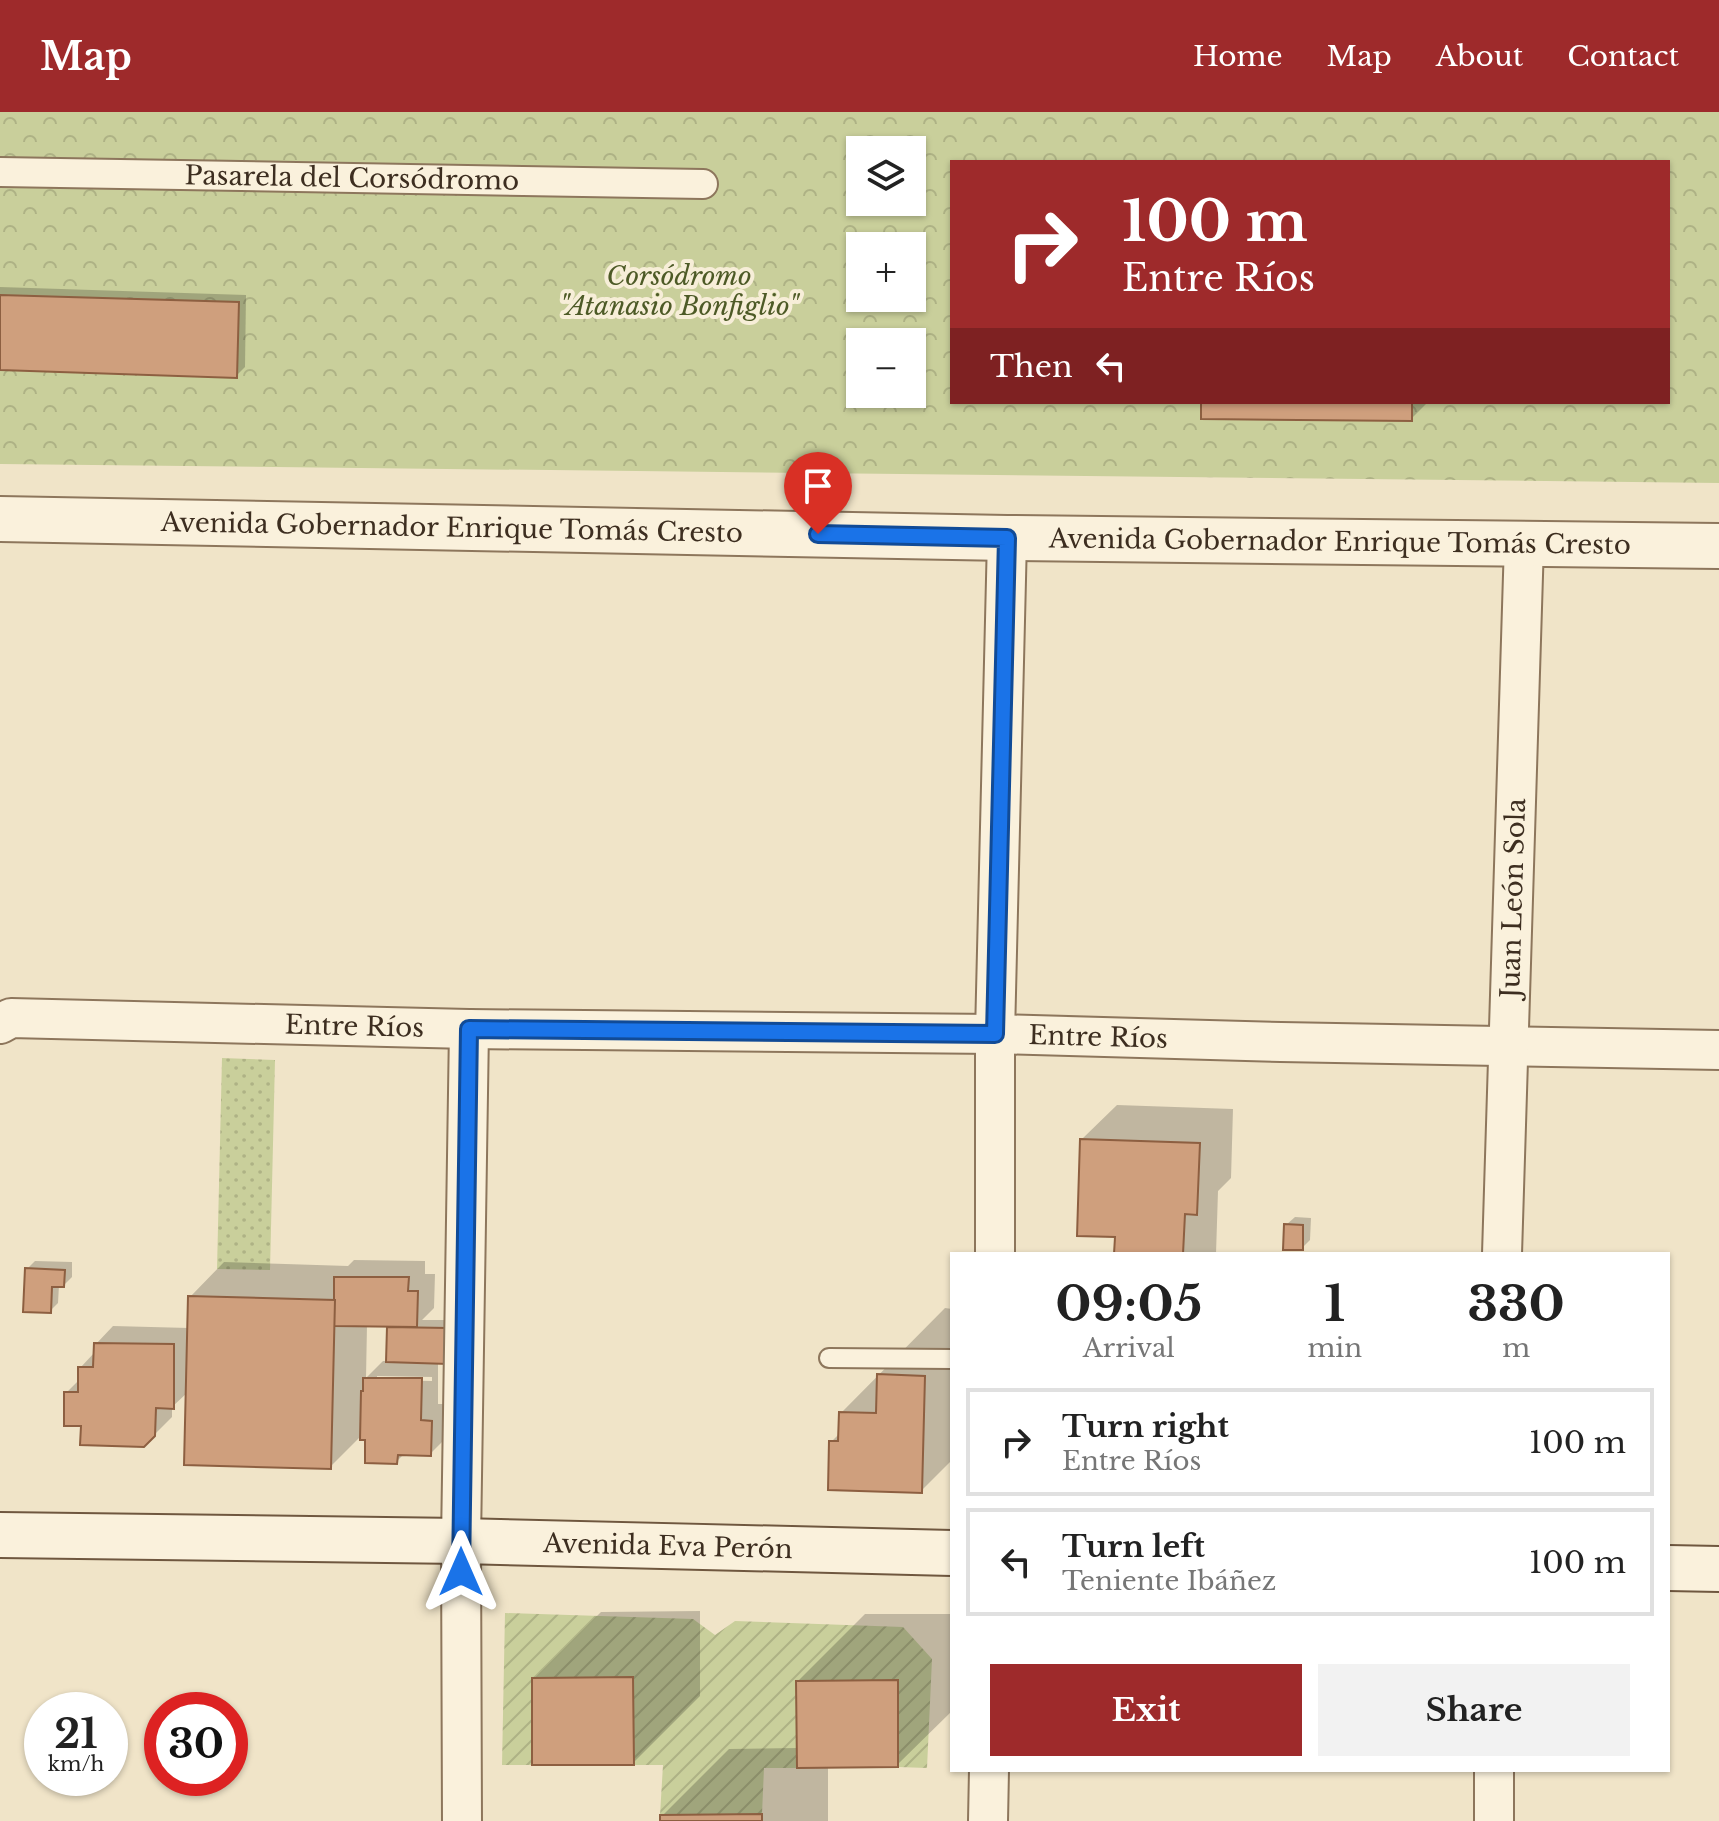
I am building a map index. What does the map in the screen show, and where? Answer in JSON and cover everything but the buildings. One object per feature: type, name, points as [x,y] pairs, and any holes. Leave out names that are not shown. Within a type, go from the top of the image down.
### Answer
[{"type":"street","name":"Pasarela del Corsódromo","points":[[0,172],[703,184]]},
{"type":"street","name":"Avenida Gobernador Enrique Tomás Cresto","points":[[0,519],[1007,538],[1719,546]]},
{"type":"street","points":[[995,1252],[995,1034],[1007,538]]},
{"type":"street","name":"Juan León Sola","points":[[1502,1252],[1524,543]]},
{"type":"street","name":"Entre Ríos","points":[[0,1024],[11,1018],[469,1029],[995,1034],[1719,1050]]},
{"type":"street","points":[[462,1821],[461,1541],[469,1029]]},
{"type":"street","name":"Avenida Eva Perón","points":[[0,1535],[461,1541],[950,1553]]},
{"type":"street","points":[[1670,1568],[1719,1569]]},
{"type":"street","points":[[988,1821],[989,1772]]},
{"type":"street","points":[[1494,1772],[1494,1821]]},
{"type":"lane","points":[[829,1358],[950,1359]]},
{"type":"green space","name":"Corsódromo \"Atanasio Bonfiglio\"","points":[[0,112],[1719,112],[1719,483],[0,464]]},
{"type":"green space","points":[[222,1058],[275,1060],[270,1270],[217,1269]]},
{"type":"green space","points":[[505,1613],[693,1619],[715,1635],[735,1621],[903,1627],[932,1659],[927,1768],[898,1767],[897,1680],[796,1681],[797,1768],[764,1768],[762,1814],[660,1815],[663,1765],[634,1765],[633,1677],[532,1678],[532,1765],[502,1765]]},
{"type":"route","points":[[461,1572],[469,1029],[995,1034],[1007,538],[818,534]]}]
